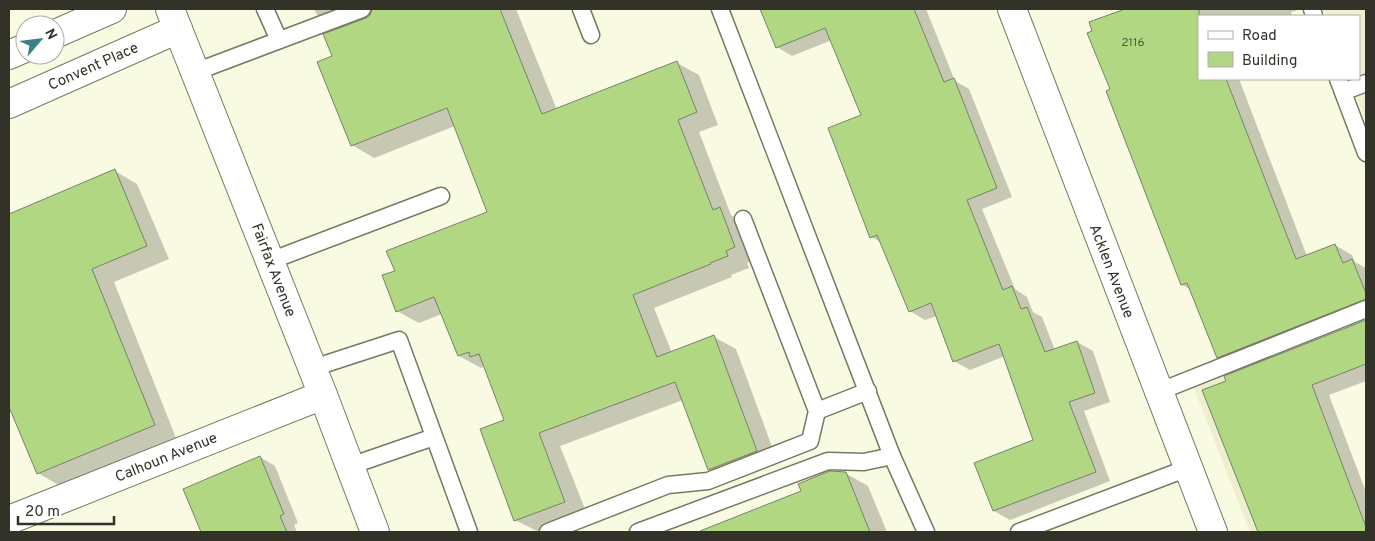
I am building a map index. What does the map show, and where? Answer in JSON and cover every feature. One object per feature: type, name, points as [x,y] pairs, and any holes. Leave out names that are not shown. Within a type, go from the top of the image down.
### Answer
[{"type":"street","points":[[65,30],[112,9]]},
{"type":"street","name":"Acklen Avenue","points":[[1012,9],[1213,532]]},
{"type":"street","name":"Fairfax Avenue","points":[[174,19],[323,395],[375,532]]},
{"type":"street","name":"Convent Place","points":[[9,104],[174,19]]},
{"type":"street","name":"Calhoun Avenue","points":[[9,520],[323,395]]},
{"type":"lane","points":[[265,9],[279,40]]},
{"type":"lane","points":[[195,72],[362,9]]},
{"type":"lane","points":[[581,9],[591,35]]},
{"type":"lane","points":[[720,9],[892,456],[926,532]]},
{"type":"lane","points":[[1366,83],[1341,85],[1366,153]]},
{"type":"lane","points":[[270,260],[441,196]]},
{"type":"lane","points":[[548,532],[668,486],[708,481],[810,440],[817,411],[743,220]]},
{"type":"lane","points":[[1158,392],[1366,309]]},
{"type":"lane","points":[[312,368],[398,340],[469,532]]},
{"type":"lane","points":[[817,411],[868,391]]},
{"type":"lane","points":[[350,466],[434,437]]},
{"type":"lane","points":[[638,532],[828,461],[864,462],[892,456]]},
{"type":"lane","points":[[1019,532],[1188,468]]},
{"type":"shaded area","points":[[1323,9],[1366,9],[1366,121],[1350,80],[1360,80],[1360,15],[1326,15]]},
{"type":"shaded area","points":[[1239,368],[1305,532],[1250,532],[1193,386]]},
{"type":"building","points":[[372,9],[500,9],[542,114],[677,61],[697,112],[678,120],[713,210],[720,207],[735,247],[726,251],[728,256],[711,264],[633,295],[657,357],[714,335],[757,451],[708,470],[675,382],[539,433],[565,502],[514,521],[480,429],[504,420],[479,354],[470,357],[469,352],[458,356],[434,297],[396,312],[382,275],[395,271],[386,251],[487,212],[447,108],[351,146],[317,62],[332,56],[323,34],[366,18],[370,15]]},
{"type":"building","points":[[760,9],[914,9],[944,82],[954,78],[997,188],[967,200],[1003,290],[1012,286],[1021,309],[1027,307],[1045,352],[1077,341],[1095,393],[1069,402],[1096,472],[993,511],[974,463],[1033,440],[999,344],[953,362],[931,303],[909,312],[877,235],[870,238],[828,128],[861,115],[825,28],[776,48]]},
{"type":"building","points":[[1125,9],[1199,9],[1198,80],[1226,80],[1296,259],[1335,244],[1343,263],[1352,259],[1366,293],[1366,299],[1217,358],[1187,283],[1181,285],[1106,91],[1110,89],[1087,33],[1092,31],[1089,22]]},
{"type":"building","points":[[115,169],[147,246],[92,269],[155,425],[37,474],[9,407],[9,214]]},
{"type":"building","points":[[1366,320],[1366,364],[1312,385],[1366,527],[1366,532],[1258,532],[1202,390],[1226,381],[1224,376]]},
{"type":"building","points":[[260,456],[284,514],[280,516],[287,532],[201,532],[183,489]]},
{"type":"building","points":[[830,471],[846,472],[870,532],[700,532],[801,491],[798,484]]}]
